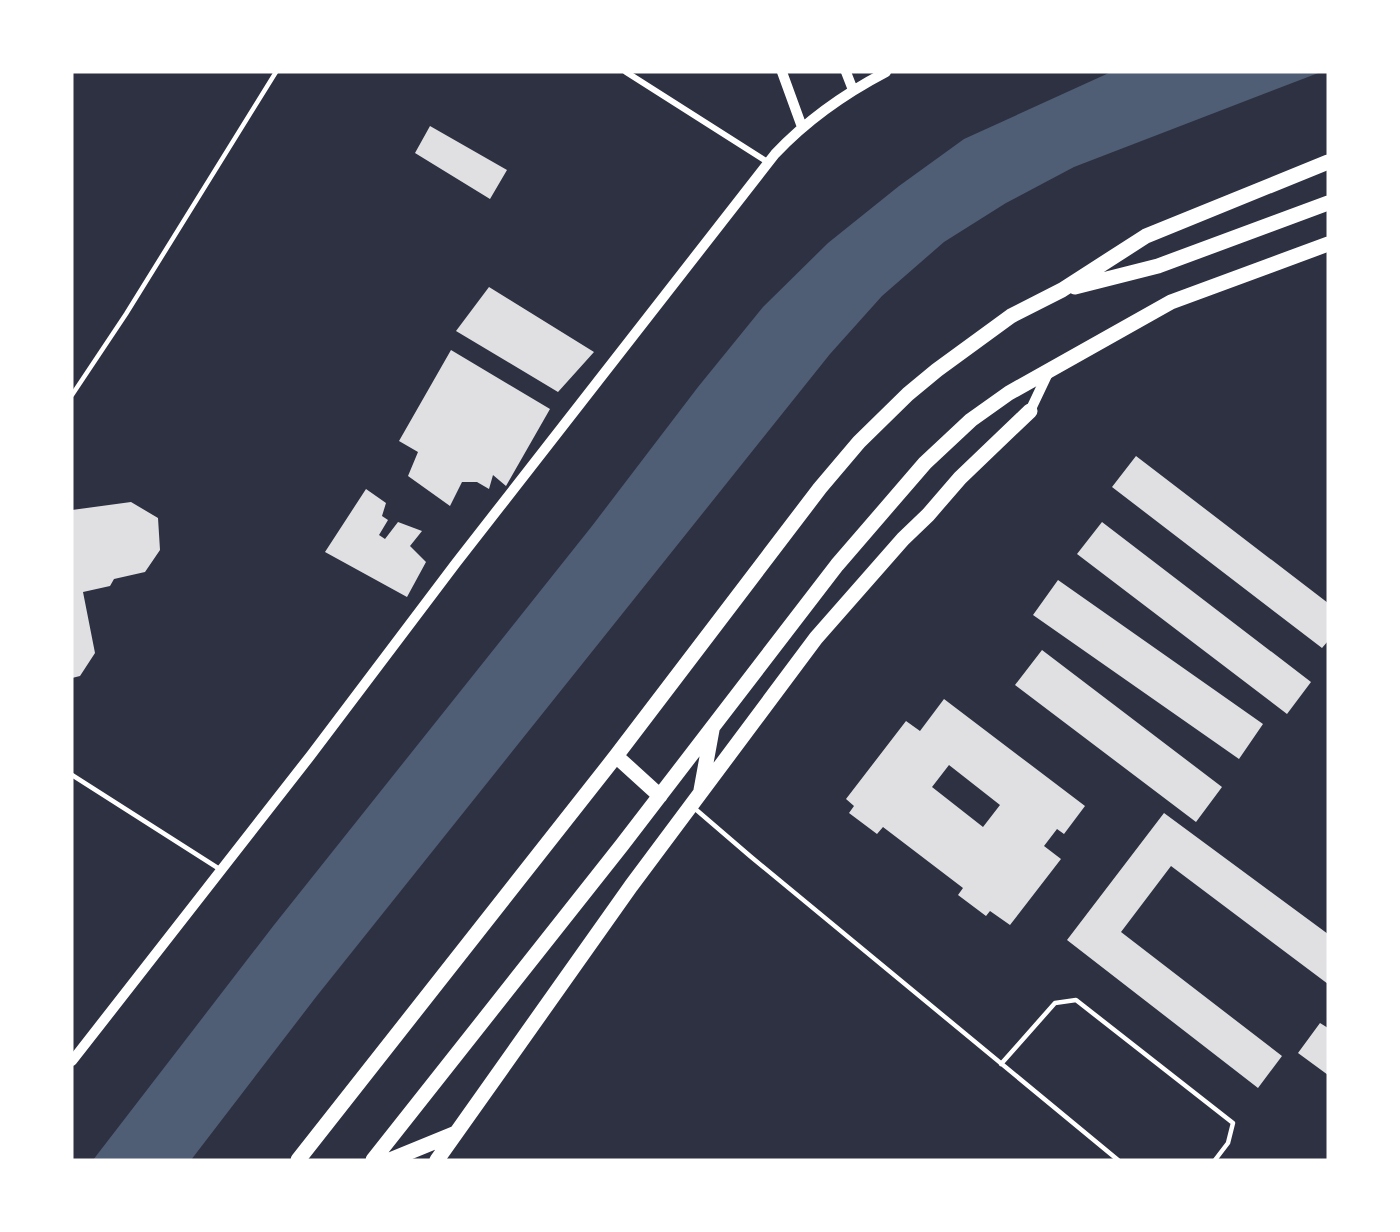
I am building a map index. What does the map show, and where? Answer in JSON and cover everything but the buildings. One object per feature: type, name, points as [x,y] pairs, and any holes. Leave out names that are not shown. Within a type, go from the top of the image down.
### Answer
[{"type":"main road","points":[[298,1160],[616,756],[785,531],[839,463],[859,442],[937,370],[1011,316],[1062,290],[1146,236],[1328,162]]},
{"type":"main road","points":[[1062,290],[1158,266],[1328,203]]},
{"type":"main road","points":[[373,1160],[660,796],[837,565],[926,463],[971,420],[1009,393],[1171,302],[1328,244]]},
{"type":"main road","points":[[437,1160],[631,886],[816,638],[960,478],[1030,411]]},
{"type":"main road","points":[[696,799],[712,728]]},
{"type":"main road","points":[[616,756],[660,796]]},
{"type":"main road","points":[[390,1160],[456,1133]]},
{"type":"street","points":[[626,72],[768,163]]},
{"type":"street","points":[[782,72],[802,127]]},
{"type":"street","points":[[846,72],[853,90]]},
{"type":"street","points":[[72,1061],[768,163],[802,127],[853,90],[886,72]]},
{"type":"street","points":[[1030,411],[1049,371]]},
{"type":"lane","points":[[72,395],[126,314],[276,72]]},
{"type":"lane","points":[[72,774],[221,870]]},
{"type":"lane","points":[[696,799],[750,856],[1118,1160]]},
{"type":"lane","points":[[1001,1064],[1054,1003],[1076,1000],[1233,1123],[1228,1143],[1215,1160]]},
{"type":"water","points":[[1111,72],[1321,72],[1074,167],[1006,203],[944,242],[882,296],[830,354],[316,997],[191,1160],[93,1160],[274,925],[763,307],[828,243],[899,186],[964,139]]}]
